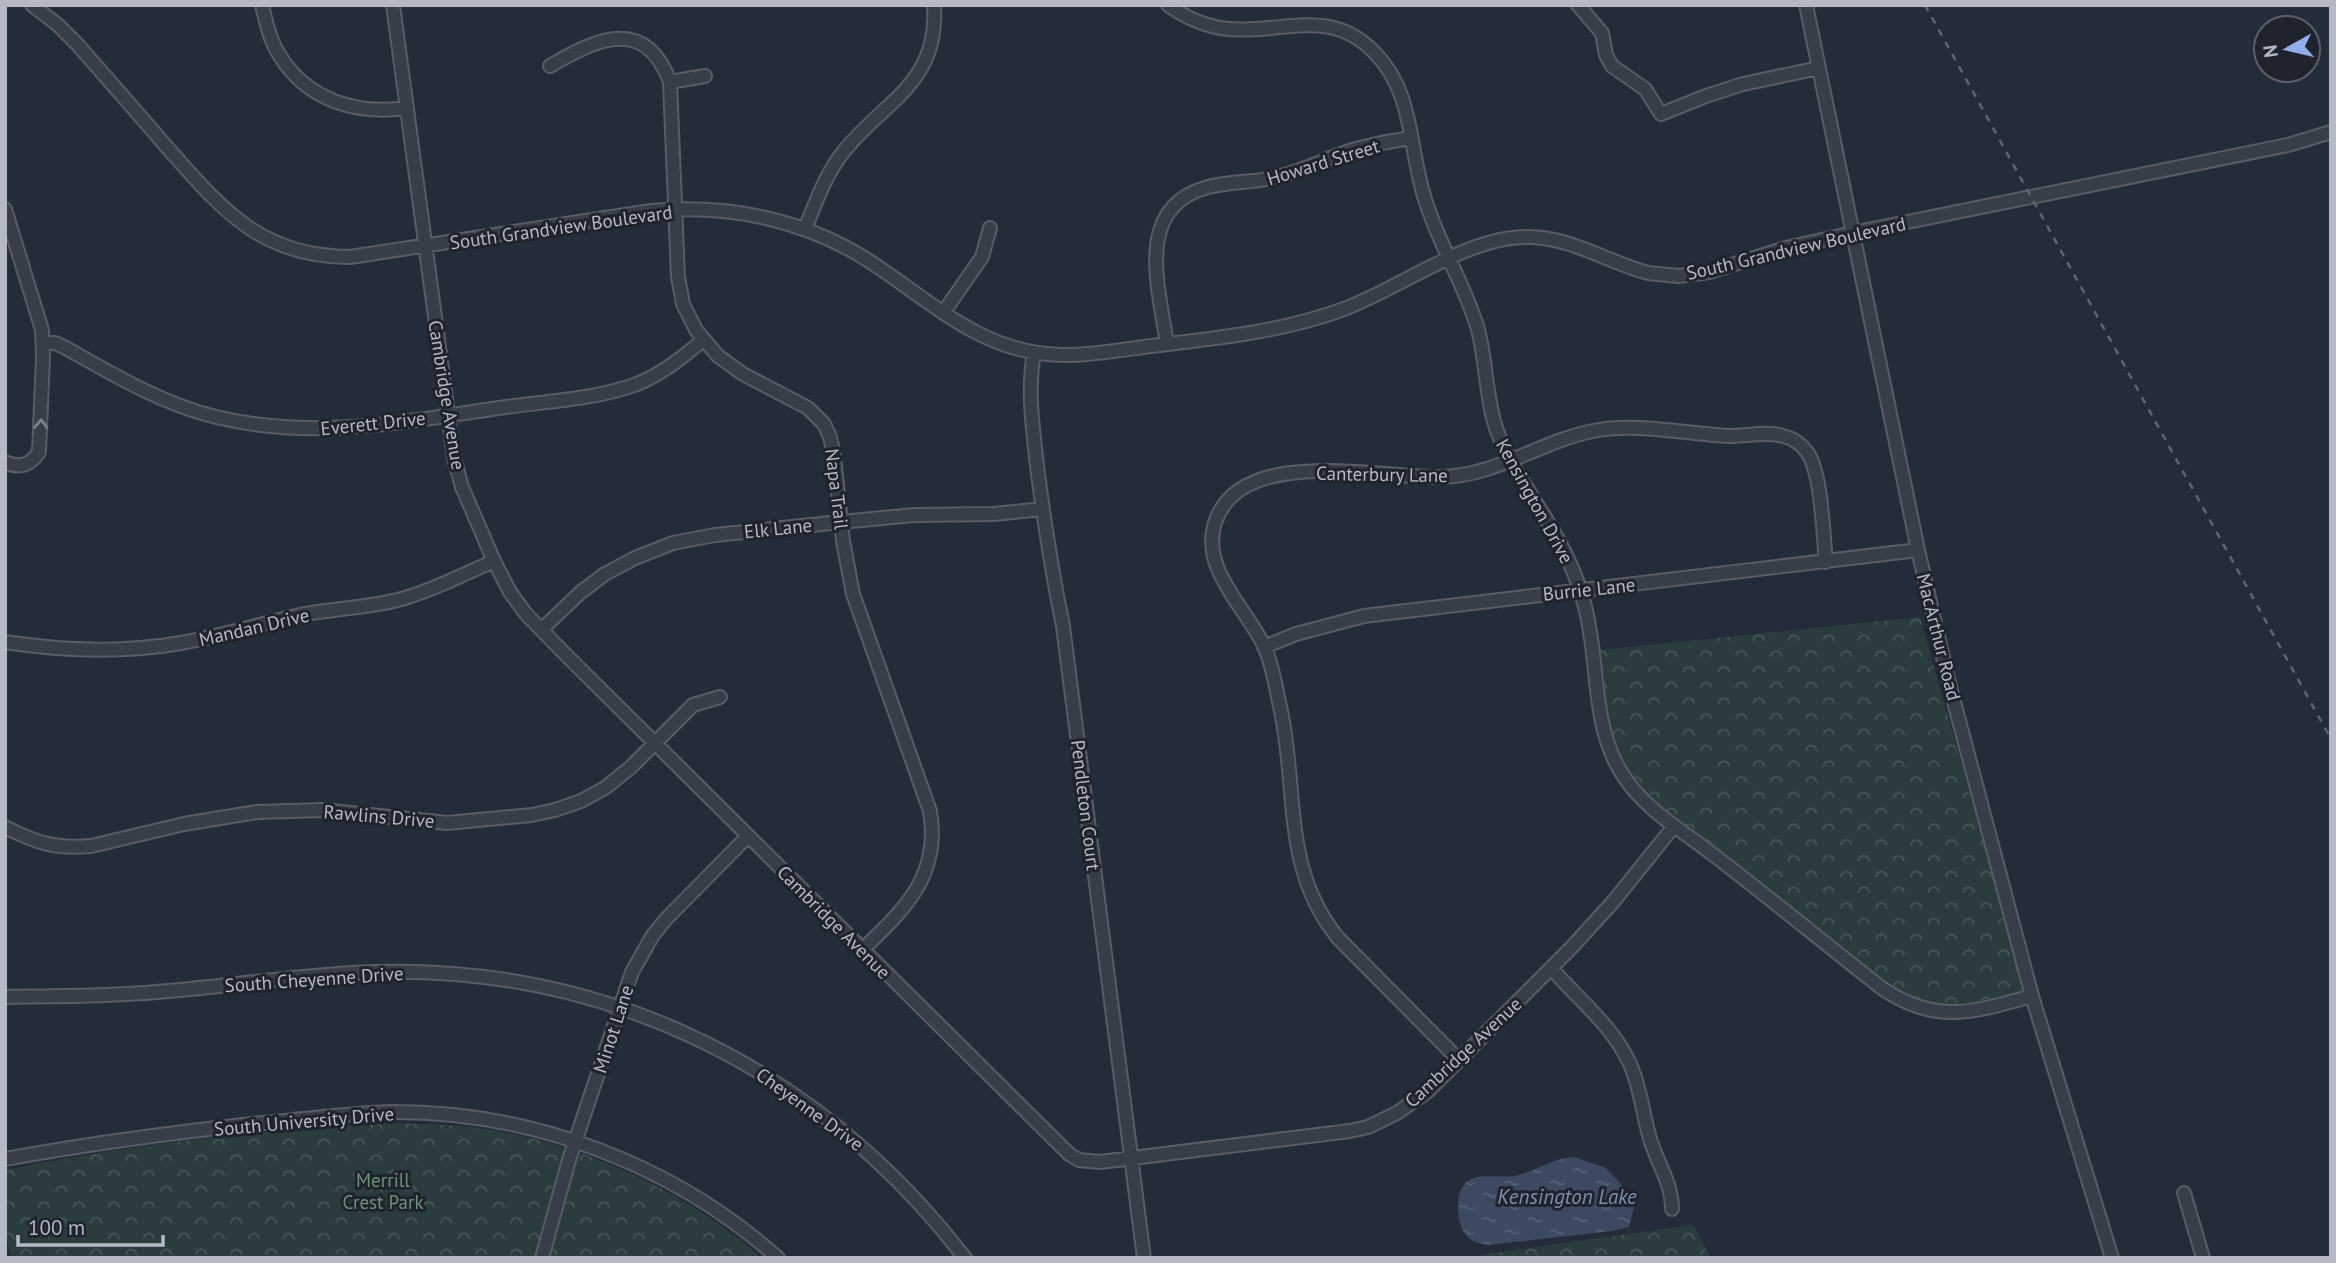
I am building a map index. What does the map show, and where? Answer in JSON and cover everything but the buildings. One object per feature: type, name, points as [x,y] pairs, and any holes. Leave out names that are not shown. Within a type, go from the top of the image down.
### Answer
[{"type":"street","points":[[262,5],[271,38],[279,55],[292,73],[307,86],[336,103],[361,109],[388,111],[407,108]]},
{"type":"street","name":"Cambridge Avenue","points":[[393,5],[447,415],[458,474],[494,561],[514,599],[748,836],[1069,1154],[1088,1162],[1348,1131],[1368,1127],[1407,1107],[1427,1091],[1551,968],[1605,911],[1674,826]]},
{"type":"street","points":[[805,229],[824,183],[843,152],[910,86],[923,66],[934,30],[934,5]]},
{"type":"street","name":"Kensington Drive","points":[[1168,5],[1191,19],[1222,28],[1247,30],[1303,24],[1325,26],[1348,34],[1370,48],[1391,72],[1403,96],[1424,199],[1466,293],[1478,329],[1492,416],[1510,460],[1556,535],[1580,590],[1592,635],[1601,718],[1609,748],[1629,784],[1674,826],[1902,1001],[1933,1012],[1953,1013],[2032,996]]},
{"type":"street","points":[[1578,5],[1602,33],[1606,55],[1612,66],[1645,89],[1661,114],[1743,84],[1819,68]]},
{"type":"street","name":"MacArthur Road","points":[[1806,5],[1918,550],[1948,679],[2032,996],[2112,1258]]},
{"type":"street","name":"South Grandview Boulevard","points":[[38,7],[77,44],[211,197],[254,232],[285,246],[325,256],[371,255],[674,209],[713,209],[745,213],[805,229],[844,246],[985,338],[1034,353],[1068,355],[1261,332],[1314,320],[1497,240],[1538,237],[1569,243],[1631,268],[1679,276],[1709,272],[1786,248],[1853,233],[2279,146],[2331,132]]},
{"type":"street","name":"Napa Trail","points":[[550,66],[598,41],[619,38],[640,44],[652,52],[663,66],[670,82],[679,288],[687,313],[704,340],[727,363],[808,408],[824,424],[830,437],[853,594],[932,822],[929,859],[915,894],[897,917],[863,949]]},
{"type":"street","points":[[670,82],[705,76]]},
{"type":"street","name":"Howard Street","points":[[1167,344],[1156,244],[1167,216],[1185,198],[1209,187],[1269,180],[1364,147],[1411,138]]},
{"type":"street","points":[[5,209],[38,312],[44,343],[39,452],[32,461],[23,465],[14,466],[5,462]]},
{"type":"street","points":[[943,313],[982,257],[990,228]]},
{"type":"street","name":"Everett Drive","points":[[44,343],[54,343],[66,348],[158,397],[213,416],[250,424],[324,429],[447,415],[594,395],[626,388],[671,366],[704,340]]},
{"type":"street","name":"Pendleton Court","points":[[1034,353],[1030,405],[1042,509],[1063,626],[1144,1258]]},
{"type":"street","name":"Canterbury Lane","points":[[1459,1059],[1352,953],[1329,927],[1317,908],[1300,864],[1284,725],[1273,670],[1264,647],[1220,575],[1213,556],[1212,536],[1215,522],[1227,499],[1241,487],[1267,477],[1326,471],[1451,477],[1510,460],[1580,434],[1619,428],[1712,435],[1781,435],[1802,446],[1813,462],[1826,562]]},
{"type":"street","name":"Elk Lane","points":[[542,629],[605,575],[673,543],[715,535],[841,522],[1042,509]]},
{"type":"street","name":"Burrie Lane","points":[[1264,647],[1296,634],[1364,616],[1918,550]]},
{"type":"street","name":"Mandan Drive","points":[[5,642],[71,649],[110,649],[178,643],[302,615],[377,605],[407,598],[494,561]]},
{"type":"street","name":"Rawlins Drive","points":[[5,827],[38,842],[72,848],[214,818],[257,812],[322,810],[447,822],[532,815],[569,806],[618,779],[693,705],[720,697]]},
{"type":"street","name":"Minot Lane","points":[[542,1258],[575,1142],[632,972],[653,935],[675,908],[748,836]]},
{"type":"street","points":[[1551,968],[1610,1031],[1622,1048],[1633,1072],[1652,1144],[1670,1186],[1672,1209]]},
{"type":"street","name":"South Cheyenne Drive","points":[[5,997],[134,994],[347,973],[413,972],[468,975],[515,982],[619,1008]]},
{"type":"street","name":"Cheyenne Drive","points":[[619,1008],[707,1043],[792,1092],[839,1126],[877,1159],[940,1225],[965,1258]]},
{"type":"street","name":"South University Drive","points":[[5,1159],[124,1139],[364,1113],[470,1117],[511,1124],[575,1142],[639,1166],[726,1216],[778,1258]]},
{"type":"street","points":[[2184,1193],[2203,1258]]},
{"type":"green space","points":[[1920,617],[2023,985],[2021,991],[2014,994],[1962,1007],[1929,1005],[1892,990],[1667,814],[1639,788],[1625,769],[1611,737],[1605,703],[1600,650]]},
{"type":"green space","name":"Merrill Crest Park","points":[[390,1123],[460,1126],[509,1133],[587,1156],[662,1189],[698,1210],[761,1258],[11,1258],[5,1230],[5,1170],[196,1139]]},
{"type":"green space","points":[[1693,1225],[1711,1258],[1482,1258],[1480,1255]]},
{"type":"water","name":"Kensington Lake","points":[[1574,1157],[1606,1168],[1631,1195],[1634,1207],[1629,1227],[1487,1245],[1473,1241],[1464,1232],[1459,1220],[1458,1202],[1468,1181],[1483,1176],[1518,1175]]},
{"type":"railway","points":[[1925,5],[2331,739]]}]
